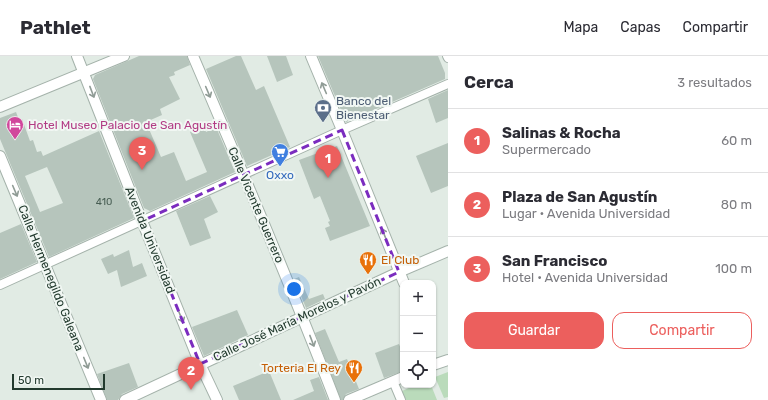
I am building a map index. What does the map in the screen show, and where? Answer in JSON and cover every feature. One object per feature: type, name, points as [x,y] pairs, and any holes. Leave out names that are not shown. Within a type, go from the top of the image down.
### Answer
[{"type":"street","name":"Avenida Universidad","points":[[77,56],[85,72],[142,222],[200,364],[217,400]]},
{"type":"street","points":[[0,107],[124,56]]},
{"type":"street","name":"Calle Vicente Guerrero","points":[[193,56],[244,175],[335,400]]},
{"type":"street","points":[[311,56],[403,280]]},
{"type":"street","points":[[0,286],[342,130],[448,84]]},
{"type":"street","name":"Calle Hermenegildo Galeana","points":[[0,156],[101,400]]},
{"type":"street","name":"Calle José María Morelos y Pavón","points":[[125,400],[399,272],[448,251]]},
{"type":"street","points":[[436,363],[448,360]]},
{"type":"street","points":[[349,400],[400,378]]},
{"type":"street","points":[[393,381],[401,400]]},
{"type":"highlighted area","points":[[342,130],[399,272],[200,364],[142,221]]},
{"type":"green space","points":[[448,372],[448,397],[444,398],[436,377]]},
{"type":"green space","points":[[409,388],[432,388],[437,400],[406,400],[402,391]]},
{"type":"building","points":[[139,56],[187,56],[190,65],[174,72],[175,75],[169,77],[180,99],[160,109],[162,115],[146,122],[161,157],[174,152],[186,181],[207,172],[190,132],[204,126],[206,132],[216,127],[235,172],[150,211],[144,208],[93,79],[95,75]]},
{"type":"building","points":[[236,56],[241,56],[256,90],[264,86],[290,147],[247,166],[206,69]]},
{"type":"building","points":[[267,56],[286,56],[293,75],[277,82]]},
{"type":"building","points":[[318,56],[438,56],[445,73],[445,79],[346,122]]},
{"type":"building","points":[[448,90],[448,118],[436,123],[428,99]]},
{"type":"building","points":[[16,112],[19,120],[22,119],[30,141],[33,140],[37,152],[41,151],[43,156],[99,131],[134,218],[49,257],[0,139],[0,118]],"holes":[[[47,167],[63,203],[40,212],[25,176]]]},
{"type":"building","points":[[448,143],[448,186],[431,193],[416,156]]},
{"type":"building","points":[[337,146],[370,226],[330,241],[325,228],[330,226],[328,222],[330,221],[320,196],[314,199],[299,160]]},
{"type":"building","points":[[210,196],[218,212],[204,219],[211,238],[190,246],[176,211]]},
{"type":"building","points":[[21,224],[37,262],[0,279],[0,233]]},
{"type":"building","points":[[129,250],[133,267],[142,263],[147,276],[121,287],[117,270],[108,274],[101,259],[113,254],[114,257]]},
{"type":"building","points":[[299,277],[309,299],[323,294],[325,299],[306,308],[294,279]]},
{"type":"building","points":[[237,310],[248,335],[204,356],[192,327]]},
{"type":"building","points":[[325,329],[339,362],[347,359],[359,389],[346,394],[343,400],[341,400],[315,333]]},
{"type":"building","points":[[399,344],[400,372],[384,378],[375,353]]},
{"type":"building","points":[[129,363],[138,387],[122,394],[118,400],[107,400],[97,374]]},
{"type":"building","points":[[269,371],[281,400],[239,400],[233,386]]},
{"type":"building","points":[[319,377],[328,400],[293,400],[314,391],[310,380]]},
{"type":"place","name":"Banco del Bienestar","points":[[323,123]]},
{"type":"place","name":"Hotel Museo Palacio de San Agustín","points":[[15,140]]},
{"type":"place","name":"Oxxo","points":[[280,167]]},
{"type":"place","name":"San Francisco","points":[[142,170]]},
{"type":"place","name":"Salinas & Rocha","points":[[328,178]]},
{"type":"place","name":"El Club","points":[[368,275]]},
{"type":"place","name":"Torteria El Rey","points":[[354,383]]},
{"type":"place","name":"Plaza de San Agustín","points":[[191,390]]}]
